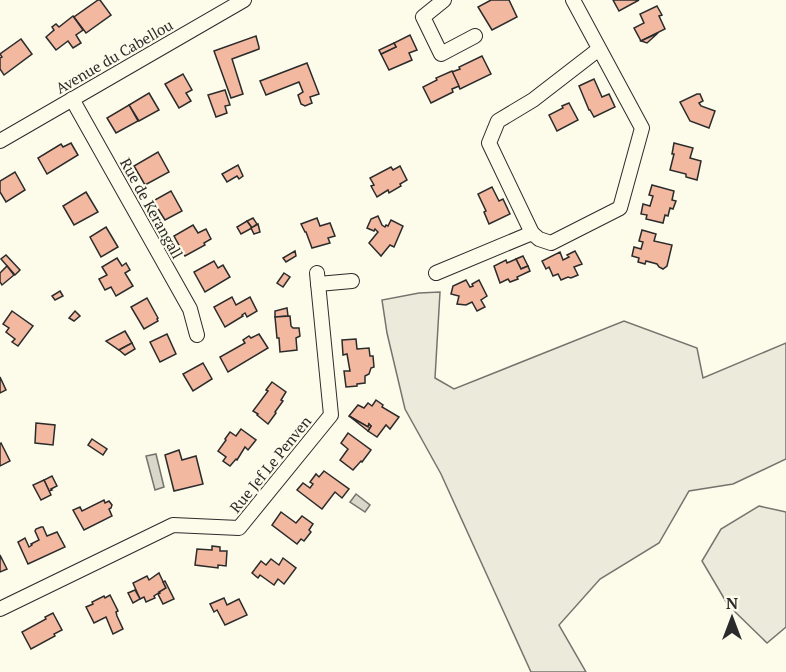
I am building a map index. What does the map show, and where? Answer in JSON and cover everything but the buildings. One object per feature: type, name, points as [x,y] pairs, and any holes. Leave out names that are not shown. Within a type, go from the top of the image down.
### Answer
[{"type":"street","name":"Avenue du Cabellou","points":[[0,141],[244,0]]},
{"type":"street","points":[[444,0],[423,17],[441,54],[475,36]]},
{"type":"street","points":[[573,0],[642,128],[620,208],[551,243],[539,239],[532,233],[489,143],[498,121],[533,100],[599,49]]},
{"type":"street","name":"Rue de Kerangall","points":[[72,99],[190,309],[197,335]]},
{"type":"street","points":[[436,273],[532,233]]},
{"type":"street","name":"Rue Jef Le Penven","points":[[0,609],[173,525],[238,528],[331,415],[317,279],[352,281]]},
{"type":"shaded area","points":[[440,292],[435,378],[454,389],[624,321],[697,348],[703,378],[786,343],[786,459],[733,484],[689,491],[659,543],[600,579],[559,625],[586,672],[531,672],[441,474],[405,409],[387,333],[382,300],[419,293]]},
{"type":"shaded area","points":[[156,454],[164,487],[155,490],[146,456]]},
{"type":"shaded area","points":[[356,494],[370,505],[365,512],[350,502]]},
{"type":"shaded area","points":[[759,506],[786,512],[786,627],[767,643],[728,605],[702,561],[721,529]]}]
